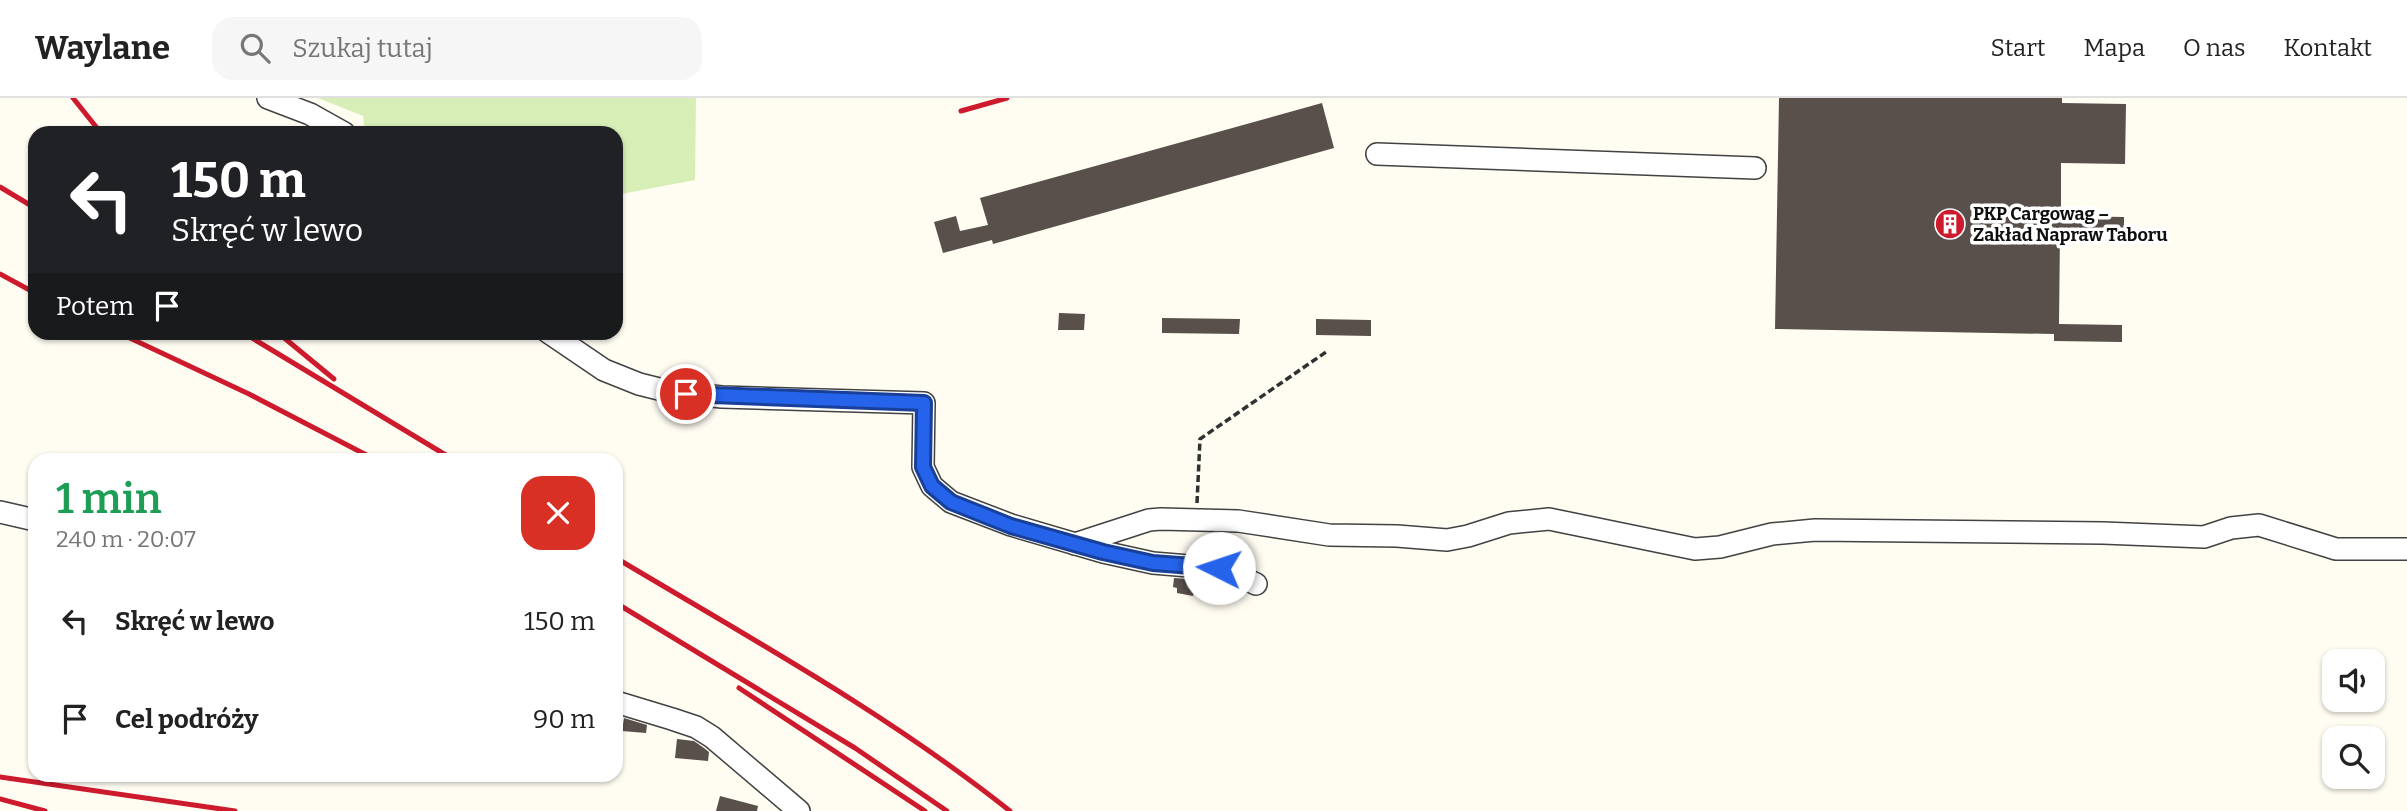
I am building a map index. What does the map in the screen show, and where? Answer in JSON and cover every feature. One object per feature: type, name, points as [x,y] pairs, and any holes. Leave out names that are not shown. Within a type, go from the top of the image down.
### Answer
[{"type":"lane","points":[[268,98],[310,114],[331,126]]},
{"type":"lane","points":[[1377,154],[1755,168]]},
{"type":"lane","points":[[560,340],[604,370],[639,384],[671,392],[722,397],[924,403],[923,467],[928,480],[951,502],[1011,526],[1075,544],[1146,562],[1225,569],[1256,584]]},
{"type":"lane","points":[[0,512],[28,518]]},
{"type":"lane","points":[[1075,544],[1149,520],[1238,521],[1329,535],[1447,540],[1508,523],[1549,519],[1695,550],[1720,547],[1772,534],[1815,530],[2103,533],[2204,537],[2231,528],[2259,525],[2336,550],[2407,548]]},
{"type":"lane","points":[[623,704],[696,727],[712,737],[799,811]]},
{"type":"path","points":[[1196,519],[1200,439],[1326,352]]},
{"type":"green space","points":[[318,98],[696,98],[695,180],[623,194],[623,126],[364,126],[363,116]]},
{"type":"building","name":"PKP Cargowag – Zakład Napraw Taboru","points":[[1779,98],[2062,98],[2062,103],[2126,104],[2125,164],[2061,163],[2061,216],[2124,217],[2124,233],[2060,232],[2059,324],[2122,325],[2122,342],[2054,341],[2054,334],[1775,329]]},
{"type":"building","points":[[1322,103],[1334,148],[993,244],[992,240],[943,253],[934,222],[956,216],[960,231],[988,225],[980,198]]},
{"type":"building","points":[[1059,313],[1085,314],[1084,330],[1058,330]]},
{"type":"building","points":[[1162,318],[1240,319],[1239,334],[1162,333]]},
{"type":"building","points":[[1316,319],[1371,320],[1371,336],[1316,335]]},
{"type":"building","points":[[1174,578],[1201,580],[1198,592],[1194,592],[1193,596],[1177,593],[1177,588],[1173,587]]},
{"type":"building","points":[[624,718],[647,725],[646,733],[623,731]]},
{"type":"building","points":[[677,739],[694,741],[704,748],[709,752],[708,761],[675,758]]},
{"type":"building","points":[[720,796],[758,806],[757,811],[716,811]]},
{"type":"railway","points":[[73,98],[95,126]]},
{"type":"railway","points":[[961,111],[1007,98]]},
{"type":"railway","points":[[0,187],[28,204]]},
{"type":"railway","points":[[0,274],[28,289]]},
{"type":"railway","points":[[134,340],[249,394],[363,453]]},
{"type":"railway","points":[[255,340],[442,453]]},
{"type":"railway","points":[[287,340],[334,379]]},
{"type":"railway","points":[[623,562],[867,709],[1010,811]]},
{"type":"railway","points":[[623,607],[855,748],[947,811]]},
{"type":"railway","points":[[739,688],[925,811]]},
{"type":"railway","points":[[0,777],[28,781]]},
{"type":"railway","points":[[35,782],[235,811]]},
{"type":"railway","points":[[0,799],[45,811]]},
{"type":"place","name":"PKP Cargowag – Zakład Napraw Taboru","points":[[1950,224]]},
{"type":"route","points":[[686,394],[924,403],[923,467],[932,486],[951,502],[1011,526],[1103,552],[1153,563],[1219,568]]}]
